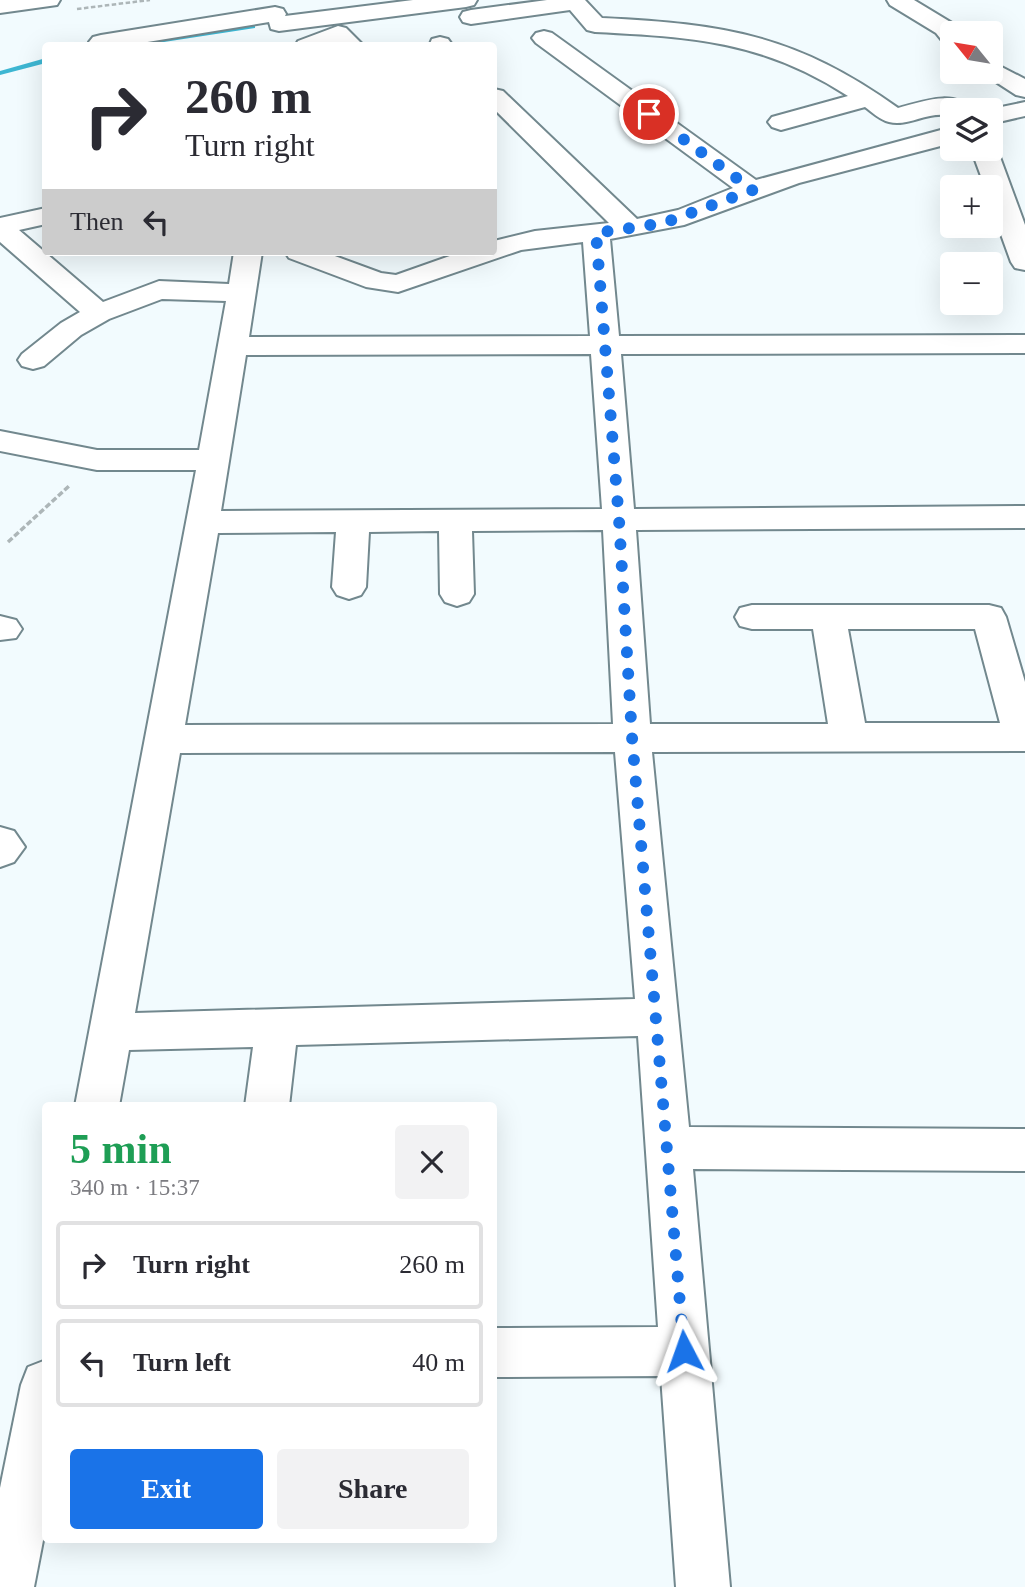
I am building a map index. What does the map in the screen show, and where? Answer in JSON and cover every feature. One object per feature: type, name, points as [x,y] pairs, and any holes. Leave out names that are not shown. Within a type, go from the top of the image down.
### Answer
[{"type":"street","points":[[0,6],[49,0]]},
{"type":"street","points":[[898,0],[940,26]]},
{"type":"street","points":[[114,42],[173,19],[275,21],[574,1],[595,25],[673,29],[779,50],[853,86],[894,116],[940,104]]},
{"type":"street","points":[[316,42],[338,33],[348,42]]},
{"type":"street","points":[[544,38],[753,190]]},
{"type":"street","points":[[1003,76],[1025,90]]},
{"type":"street","points":[[781,122],[869,98]]},
{"type":"street","points":[[497,99],[631,229]]},
{"type":"street","points":[[1003,114],[1025,109]]},
{"type":"street","points":[[497,248],[546,236],[596,233],[664,223],[839,162],[940,138]]},
{"type":"street","points":[[996,161],[1025,262]]},
{"type":"street","points":[[2,224],[42,217]]},
{"type":"street","points":[[2,224],[99,313]]},
{"type":"street","points":[[596,233],[619,520],[632,737],[703,1587]]},
{"type":"street","points":[[98,1102],[247,256]]},
{"type":"street","points":[[310,256],[376,281],[398,284],[472,256]]},
{"type":"street","points":[[33,360],[71,330],[99,313],[159,290],[241,293]]},
{"type":"street","points":[[231,346],[1025,344]]},
{"type":"street","points":[[0,441],[97,460],[213,460]]},
{"type":"street","points":[[202,522],[1025,517]]},
{"type":"street","points":[[349,587],[353,521]]},
{"type":"street","points":[[455,521],[457,594]]},
{"type":"street","points":[[163,738],[1023,737],[989,617],[752,617]]},
{"type":"street","points":[[828,617],[849,736]]},
{"type":"street","points":[[0,842],[5,847],[0,851]]},
{"type":"street","points":[[111,1032],[657,1017]]},
{"type":"street","points":[[268,1102],[277,1027]]},
{"type":"street","points":[[668,1148],[1025,1150]]},
{"type":"street","points":[[497,1353],[684,1351]]},
{"type":"street","points":[[8,1587],[42,1406]]},
{"type":"path","points":[[8,542],[97,460]]},
{"type":"waterway","points":[[146,42],[252,26]]},
{"type":"waterway","points":[[0,73],[42,61]]},
{"type":"route","points":[[649,114],[753,190],[664,223],[596,233],[619,520],[632,737],[684,1351]]}]
